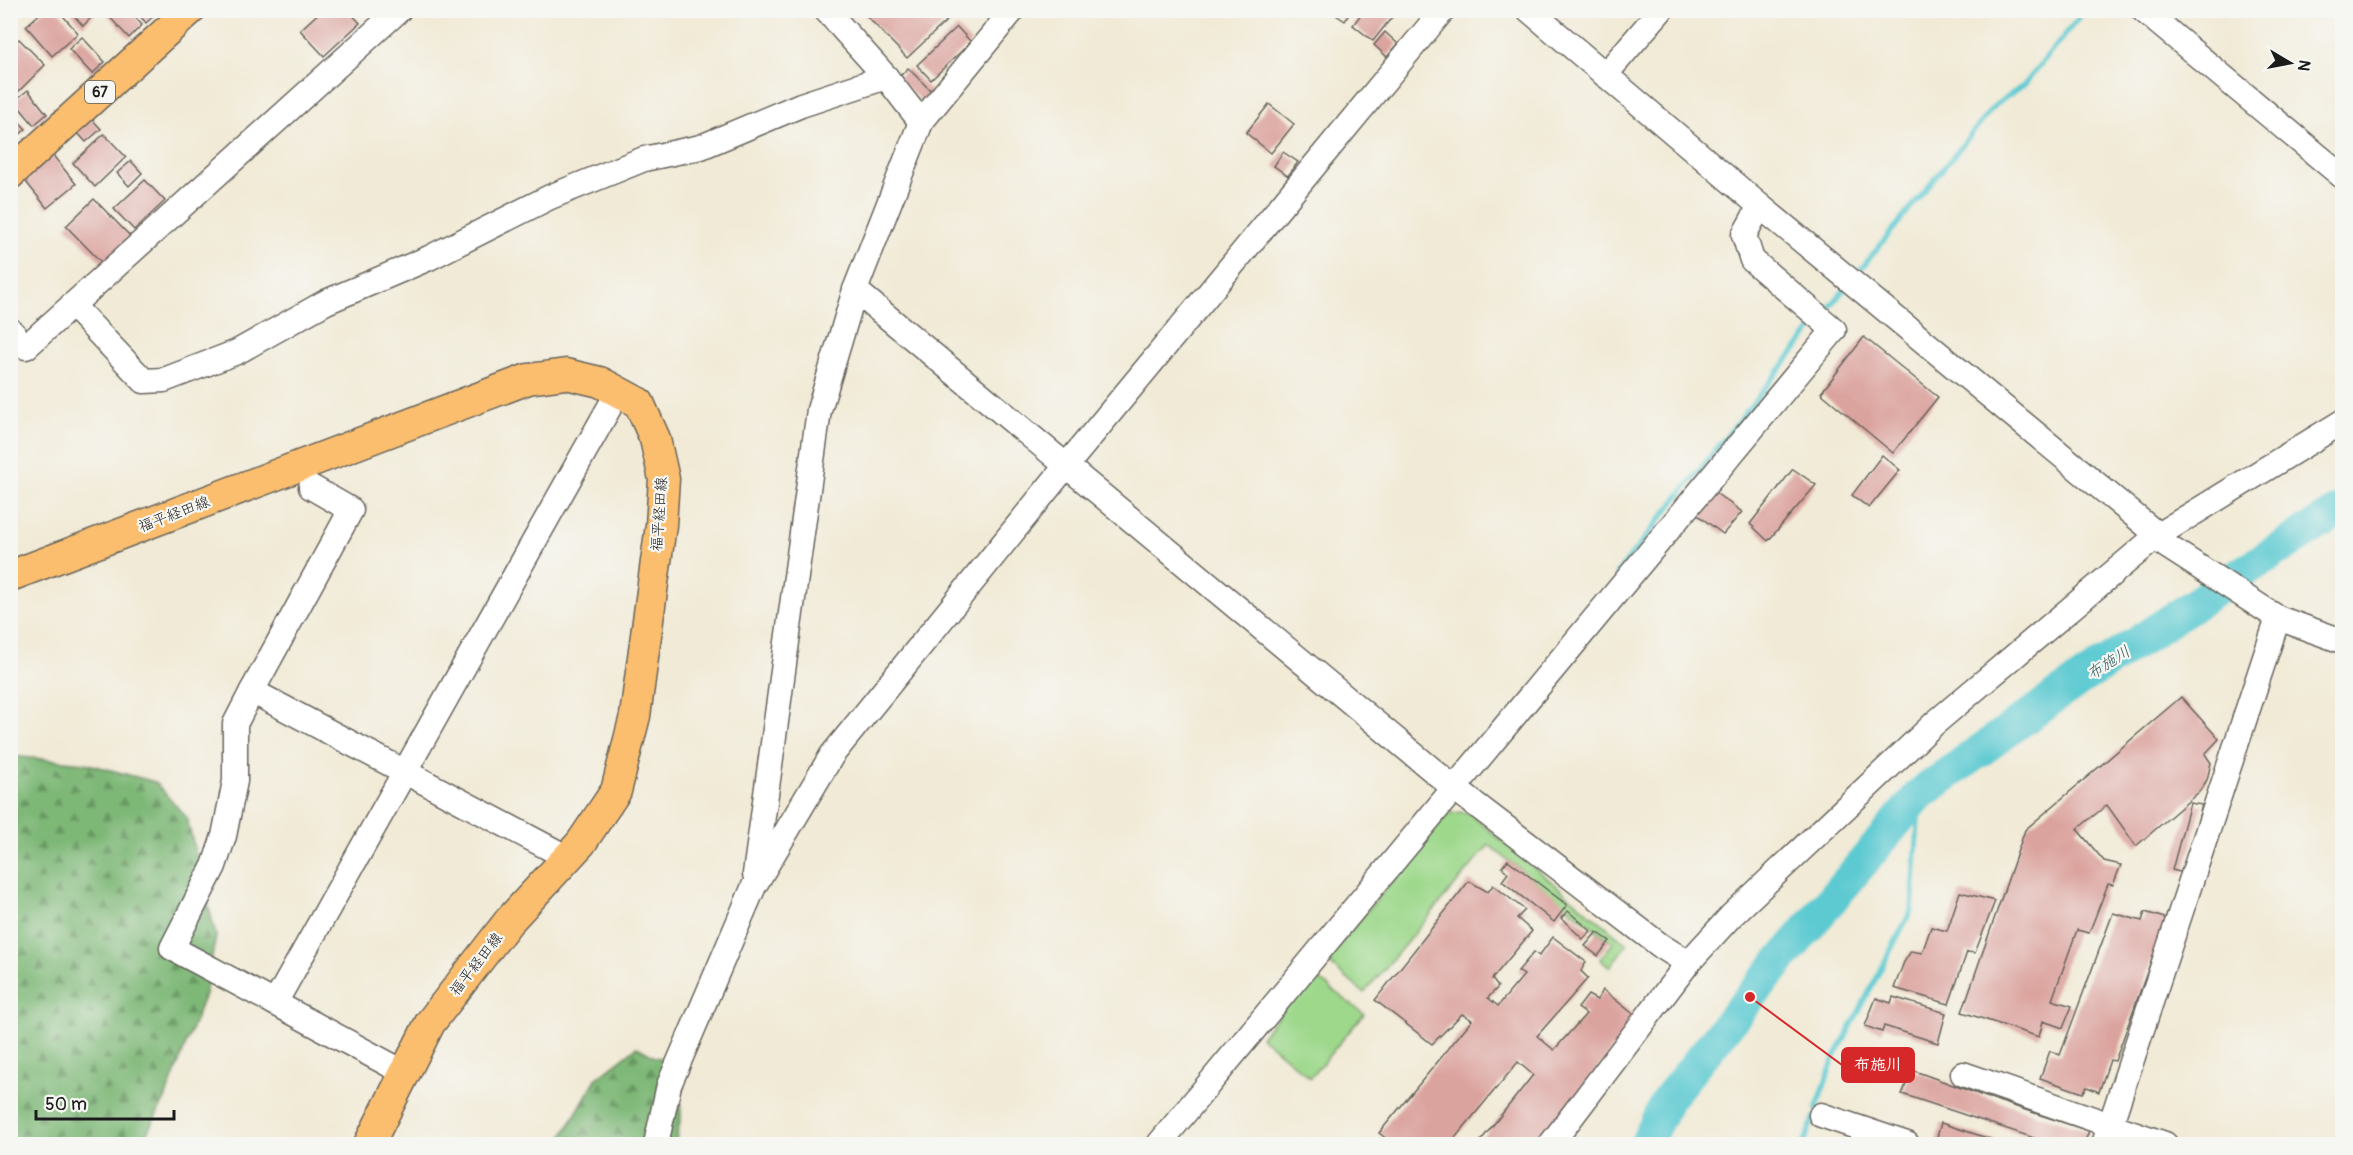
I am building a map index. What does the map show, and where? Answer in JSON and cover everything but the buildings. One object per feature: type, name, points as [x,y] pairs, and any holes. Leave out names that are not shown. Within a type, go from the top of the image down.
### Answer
[{"type":"main road","name":"67","points":[[10,174],[190,10]]},
{"type":"main road","name":"福平経田線","points":[[10,576],[528,379],[566,374],[600,382],[639,403],[655,439],[664,478],[661,525],[635,716],[616,791],[568,858],[509,921],[430,1023],[369,1144]]},
{"type":"street","points":[[10,330],[26,347],[399,10]]},
{"type":"street","points":[[826,10],[886,77],[921,122]]},
{"type":"street","points":[[754,886],[819,410],[855,290],[921,122],[1012,10]]},
{"type":"street","points":[[656,1144],[669,1085],[754,886],[832,755],[1066,466],[1443,10]]},
{"type":"street","points":[[1529,10],[1760,206],[2162,540],[2278,618],[2343,641]]},
{"type":"street","points":[[1605,75],[1661,10]]},
{"type":"street","points":[[2144,10],[2343,176]]},
{"type":"street","points":[[72,305],[144,381],[164,380],[237,352],[326,302],[429,258],[550,197],[644,159],[701,147],[801,105],[886,77]]},
{"type":"street","points":[[1159,1144],[1834,330],[1752,260],[1744,234],[1760,206]]},
{"type":"street","points":[[855,290],[1454,788],[1651,939],[1688,963]]},
{"type":"street","points":[[274,1003],[618,392]]},
{"type":"street","points":[[1551,1144],[1688,963],[1731,916],[1935,723],[2162,540],[2343,422]]},
{"type":"street","points":[[312,488],[351,510],[235,724],[235,781],[218,856],[172,948],[405,1073]]},
{"type":"street","points":[[2107,1135],[2278,618]]},
{"type":"street","points":[[252,691],[568,858]]},
{"type":"street","points":[[1963,1074],[2107,1135],[2165,1144]]},
{"type":"street","points":[[1821,1115],[1906,1144]]},
{"type":"green space","points":[[10,756],[85,763],[155,782],[187,818],[216,936],[205,994],[165,1099],[141,1144],[11,1144]]},
{"type":"green space","points":[[1467,812],[1627,944],[1610,967],[1600,959],[1613,943],[1489,845],[1364,993],[1326,961],[1448,813]]},
{"type":"green space","points":[[1312,974],[1364,1014],[1310,1078],[1261,1037]]},
{"type":"green space","points":[[637,1047],[655,1057],[666,1059],[679,1073],[681,1117],[675,1144],[558,1144],[596,1079]]},
{"type":"waterway","points":[[1855,276],[1995,105],[2024,85],[2085,10]]},
{"type":"waterway","points":[[1825,313],[1847,286]]},
{"type":"waterway","points":[[1617,573],[1817,323]]},
{"type":"waterway","name":"布施川","points":[[1646,1144],[1667,1100],[1920,794],[2056,696],[2342,509]]},
{"type":"waterway","points":[[1816,1109],[1833,1061],[1912,909],[1920,794]]},
{"type":"waterway","points":[[1804,1144],[1813,1118]]},
{"type":"place","name":"布施川","points":[[1750,997]]}]
